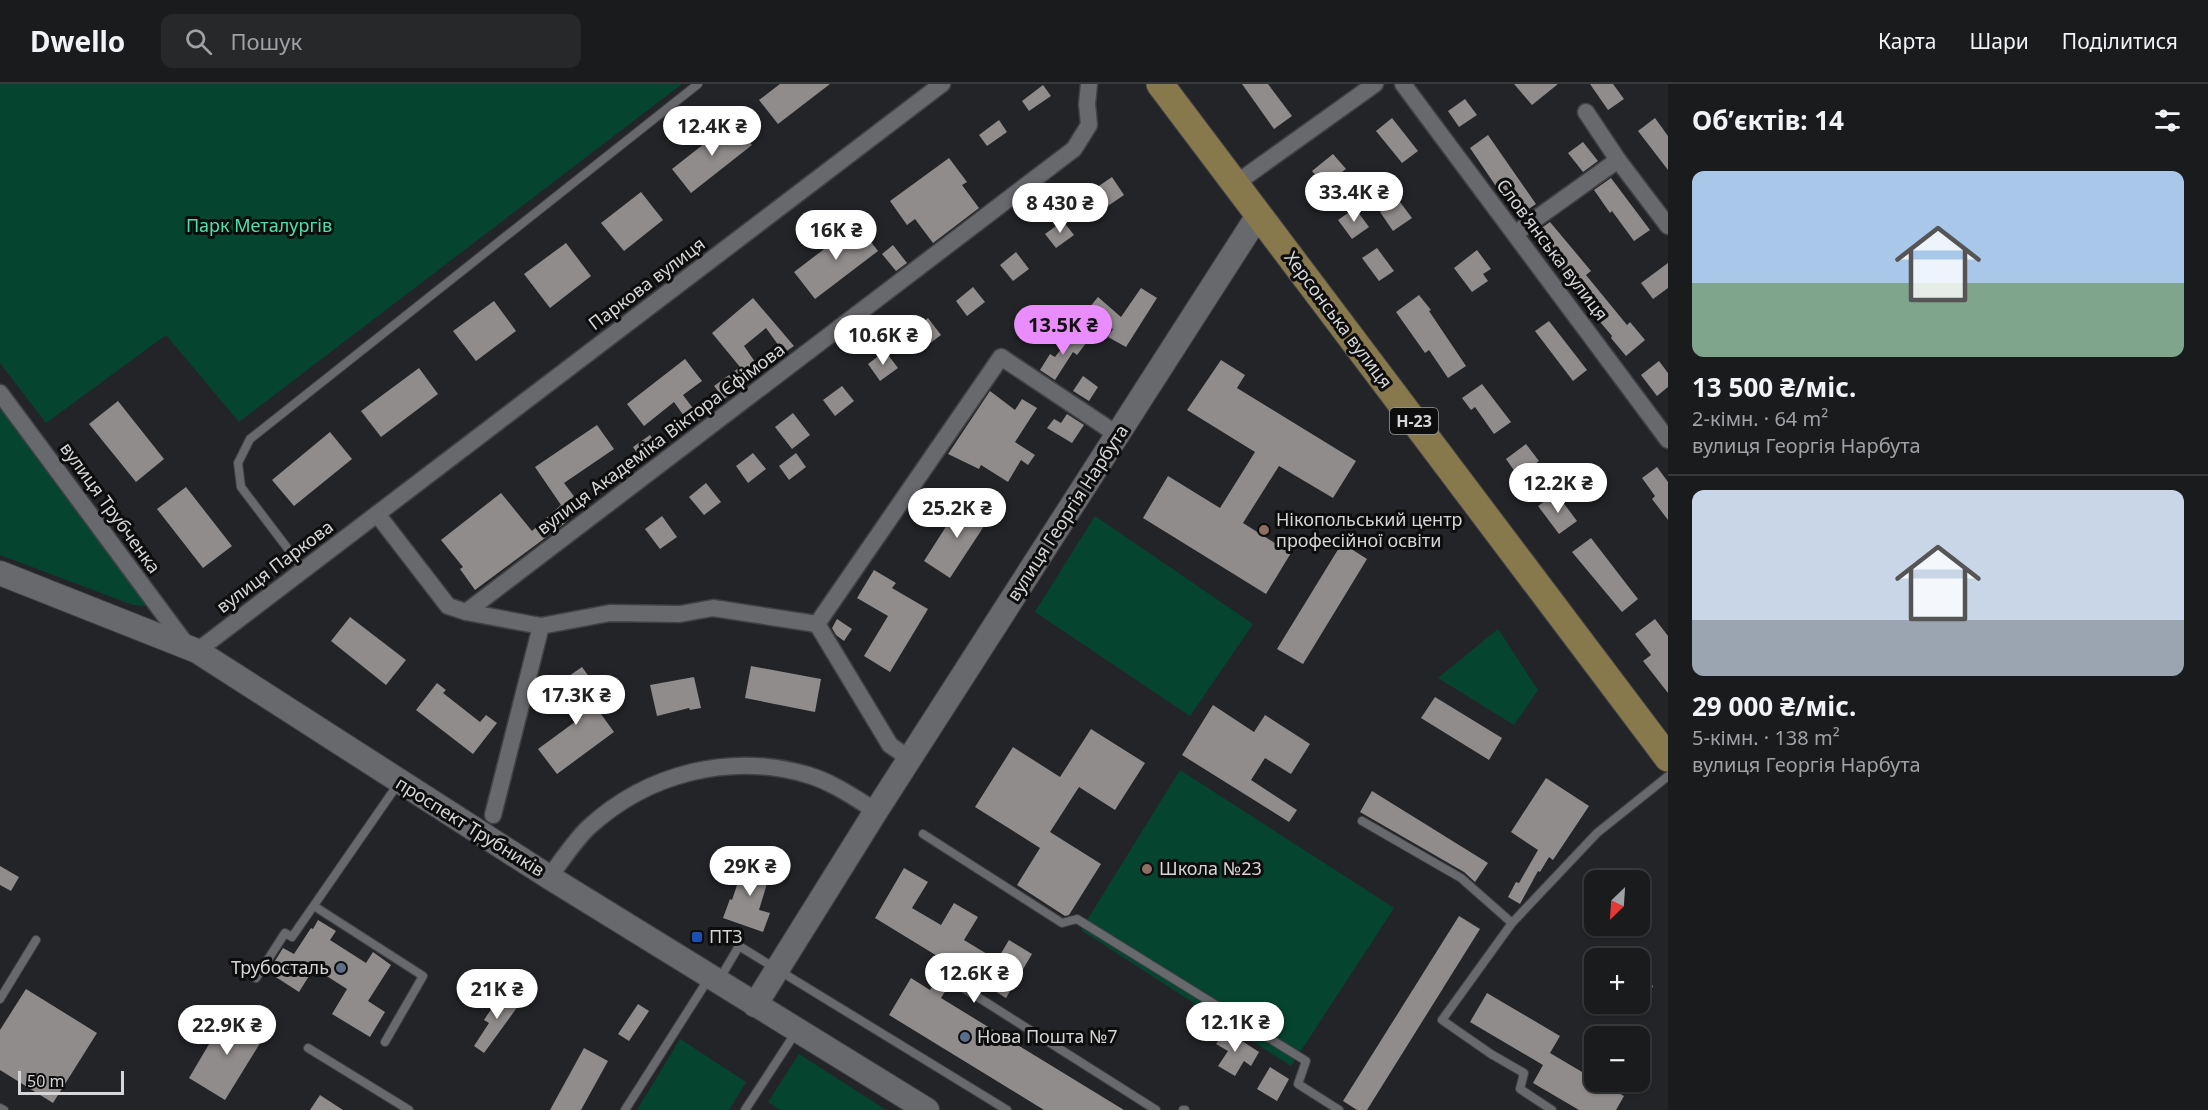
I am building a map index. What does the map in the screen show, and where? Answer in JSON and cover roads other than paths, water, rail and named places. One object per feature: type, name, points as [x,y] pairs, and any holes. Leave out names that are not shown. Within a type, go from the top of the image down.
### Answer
[{"type":"main road","name":"Херсонська вулиця","points":[[1160,84],[1668,758]]},
{"type":"main road","name":"вулиця Георгія Нарбута","points":[[755,1005],[876,811],[1258,214]]},
{"type":"main road","name":"проспект Трубників","points":[[0,573],[192,649],[549,877],[927,1110]]},
{"type":"street","name":"Паркова вулиця","points":[[377,514],[942,84]]},
{"type":"street","name":"вулиця Академіка Віктора Єфімова","points":[[466,612],[1074,150],[1089,125],[1087,104],[1089,84]]},
{"type":"street","points":[[1235,184],[1375,84]]},
{"type":"street","name":"Словʼянська вулиця","points":[[1403,84],[1516,233],[1668,441]]},
{"type":"street","points":[[1586,112],[1618,160],[1668,226]]},
{"type":"street","points":[[1516,233],[1618,160]]},
{"type":"street","points":[[817,624],[1001,357],[1118,435]]},
{"type":"street","name":"вулиця Трубченка","points":[[0,393],[192,649]]},
{"type":"street","name":"вулиця Паркова","points":[[192,649],[304,570],[377,514]]},
{"type":"street","points":[[377,514],[448,606],[466,612],[541,626],[610,613],[680,614],[713,608],[817,624]]},
{"type":"street","points":[[817,624],[890,745],[910,759]]},
{"type":"street","points":[[493,815],[541,626]]},
{"type":"street","points":[[549,877],[587,828],[627,797],[675,775],[722,766],[766,765],[810,775],[876,811]]},
{"type":"lane","points":[[304,570],[240,487],[238,463],[250,439],[698,84]]},
{"type":"lane","points":[[1552,1110],[1520,1089],[1524,1073],[1491,1054],[1442,1020],[1512,923],[1597,833],[1668,776]]},
{"type":"lane","points":[[256,978],[285,933],[292,937],[399,782]]},
{"type":"lane","points":[[1362,821],[1461,878],[1512,923]]},
{"type":"lane","points":[[923,834],[1062,923],[1077,919],[1306,1061],[1298,1084],[1339,1110]]},
{"type":"lane","points":[[314,906],[423,976],[385,1042]]},
{"type":"lane","points":[[0,999],[36,940]]},
{"type":"lane","points":[[625,1110],[739,946],[1007,1110]]},
{"type":"lane","points":[[965,989],[1156,1110]]},
{"type":"lane","points":[[745,1110],[797,1030]]},
{"type":"lane","points":[[308,1047],[409,1110]]},
{"type":"place","name":"Нікопольський центр професійної освіти","points":[[1264,530]]},
{"type":"place","name":"Школа №23","points":[[1147,869]]},
{"type":"place","name":"ПТЗ","points":[[697,937]]},
{"type":"place","name":"Трубосталь","points":[[341,968]]},
{"type":"place","name":"Нова Пошта №7","points":[[965,1037]]},
{"type":"park label","name":"Парк Металургів","points":[[259,226]]}]
